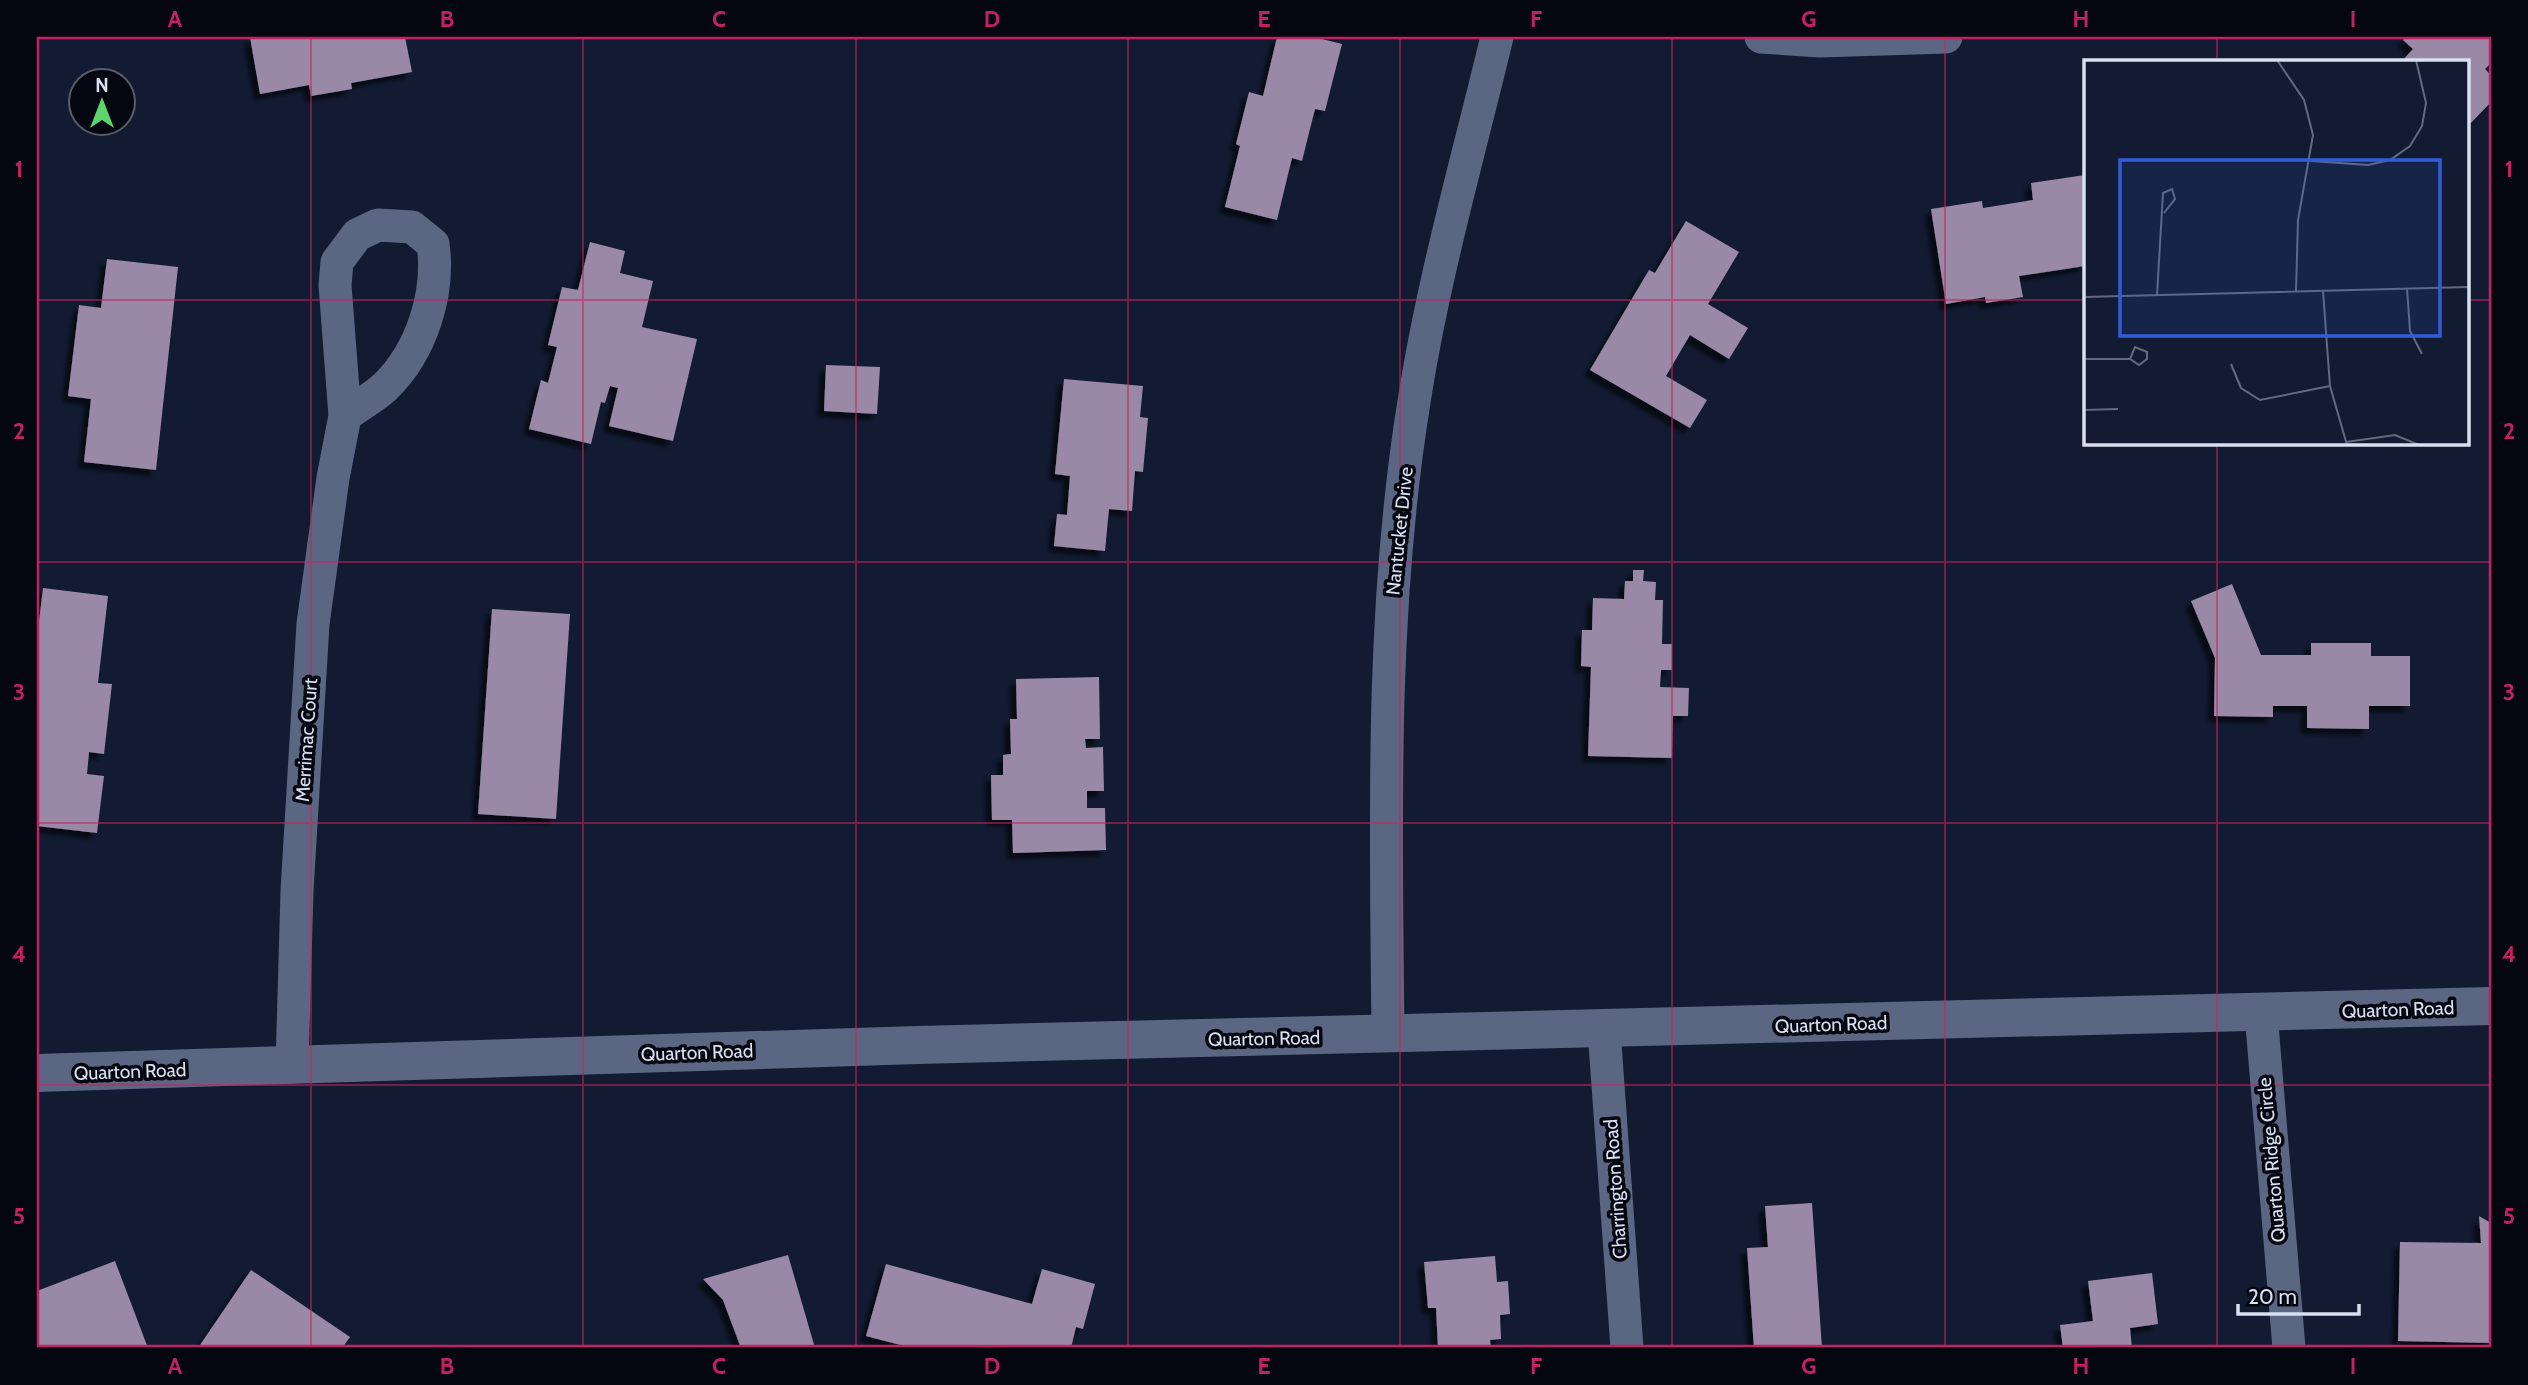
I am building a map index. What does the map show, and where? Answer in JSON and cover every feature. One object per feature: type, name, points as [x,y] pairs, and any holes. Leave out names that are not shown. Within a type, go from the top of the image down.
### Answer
[{"type":"street","name":"Nantucket Drive","points":[[1388,1035],[1386,757],[1392,610],[1404,475],[1414,401],[1433,310],[1497,37]]},
{"type":"street","points":[[1761,37],[1820,41],[1946,37]]},
{"type":"street","name":"Merrimac Court","points":[[292,1066],[297,891],[313,624],[333,478],[345,416],[335,285],[337,262],[357,235],[378,225],[412,227],[433,243],[436,269],[432,304],[418,337],[385,387],[345,416]]},
{"type":"street","name":"Quarton Road","points":[[37,1073],[917,1045],[2491,1006]]},
{"type":"street","name":"Quarton Ridge Circle","points":[[2261,1013],[2289,1348]]},
{"type":"street","name":"Charrington Road","points":[[1604,1030],[1627,1348]]},
{"type":"building","points":[[250,37],[405,37],[412,72],[351,83],[352,89],[311,96],[309,85],[260,94]]},
{"type":"building","points":[[1277,37],[1314,37],[1342,44],[1325,111],[1315,109],[1302,161],[1292,158],[1277,220],[1225,207],[1240,146],[1236,144],[1249,92],[1263,96]]},
{"type":"building","points":[[2406,37],[2491,37],[2491,63],[2485,69],[2491,75],[2491,102],[2468,126],[2468,60],[2403,60],[2413,49],[2403,40]]},
{"type":"building","points":[[2084,175],[2084,266],[2019,276],[2023,297],[1986,303],[1985,297],[1946,304],[1931,209],[1982,201],[1983,208],[2033,200],[2031,183]]},
{"type":"building","points":[[1686,221],[1739,252],[1708,304],[1748,328],[1729,359],[1690,335],[1666,376],[1707,400],[1690,428],[1590,370],[1649,270],[1655,273]]},
{"type":"building","points":[[590,242],[625,251],[620,273],[653,281],[642,327],[697,339],[673,441],[609,426],[618,388],[610,386],[605,403],[601,402],[591,444],[529,429],[541,380],[548,383],[557,347],[548,345],[562,287],[578,290]]},
{"type":"building","points":[[107,259],[178,267],[156,470],[84,462],[91,399],[68,396],[79,305],[101,308]]},
{"type":"building","points":[[826,365],[880,367],[877,414],[824,411]]},
{"type":"building","points":[[1064,379],[1143,386],[1140,417],[1148,418],[1143,472],[1135,471],[1132,511],[1109,509],[1105,551],[1054,546],[1057,514],[1067,515],[1070,476],[1055,474]]},
{"type":"building","points":[[1633,570],[1644,570],[1643,581],[1656,582],[1655,600],[1663,600],[1662,644],[1672,644],[1672,670],[1661,670],[1660,687],[1689,688],[1688,716],[1673,716],[1672,758],[1588,756],[1591,667],[1581,666],[1582,630],[1592,630],[1593,598],[1624,599],[1625,581],[1633,581]]},
{"type":"building","points":[[2232,584],[2261,655],[2311,655],[2311,643],[2371,643],[2371,656],[2410,656],[2410,706],[2369,706],[2369,729],[2307,728],[2307,706],[2273,706],[2273,717],[2214,716],[2215,658],[2191,601]]},
{"type":"building","points":[[43,588],[108,596],[98,683],[112,684],[104,754],[89,752],[87,774],[104,776],[97,833],[37,826],[37,639]]},
{"type":"building","points":[[492,609],[570,614],[556,819],[478,814]]},
{"type":"building","points":[[1099,677],[1100,739],[1085,739],[1086,748],[1103,747],[1104,791],[1087,791],[1087,808],[1105,808],[1106,850],[1013,853],[1012,820],[992,820],[991,775],[1003,775],[1003,755],[1011,754],[1010,719],[1017,719],[1016,679]]},
{"type":"building","points":[[1812,1203],[1822,1348],[1754,1348],[1747,1248],[1768,1247],[1765,1206]]},
{"type":"building","points":[[2479,1216],[2491,1223],[2491,1343],[2398,1341],[2400,1242],[2481,1243]]},
{"type":"building","points":[[788,1255],[815,1348],[741,1348],[723,1300],[703,1279]]},
{"type":"building","points":[[1495,1256],[1497,1282],[1508,1281],[1510,1314],[1500,1315],[1501,1339],[1490,1340],[1491,1348],[1438,1348],[1436,1308],[1428,1308],[1424,1262]]},
{"type":"building","points":[[115,1261],[148,1348],[37,1348],[37,1291]]},
{"type":"building","points":[[886,1264],[1032,1304],[1042,1269],[1095,1284],[1083,1329],[1076,1327],[1071,1348],[912,1348],[866,1336]]},
{"type":"building","points":[[251,1270],[350,1337],[342,1348],[198,1348]]},
{"type":"building","points":[[2152,1273],[2158,1324],[2130,1328],[2132,1348],[2063,1348],[2060,1325],[2093,1321],[2088,1281]]}]
